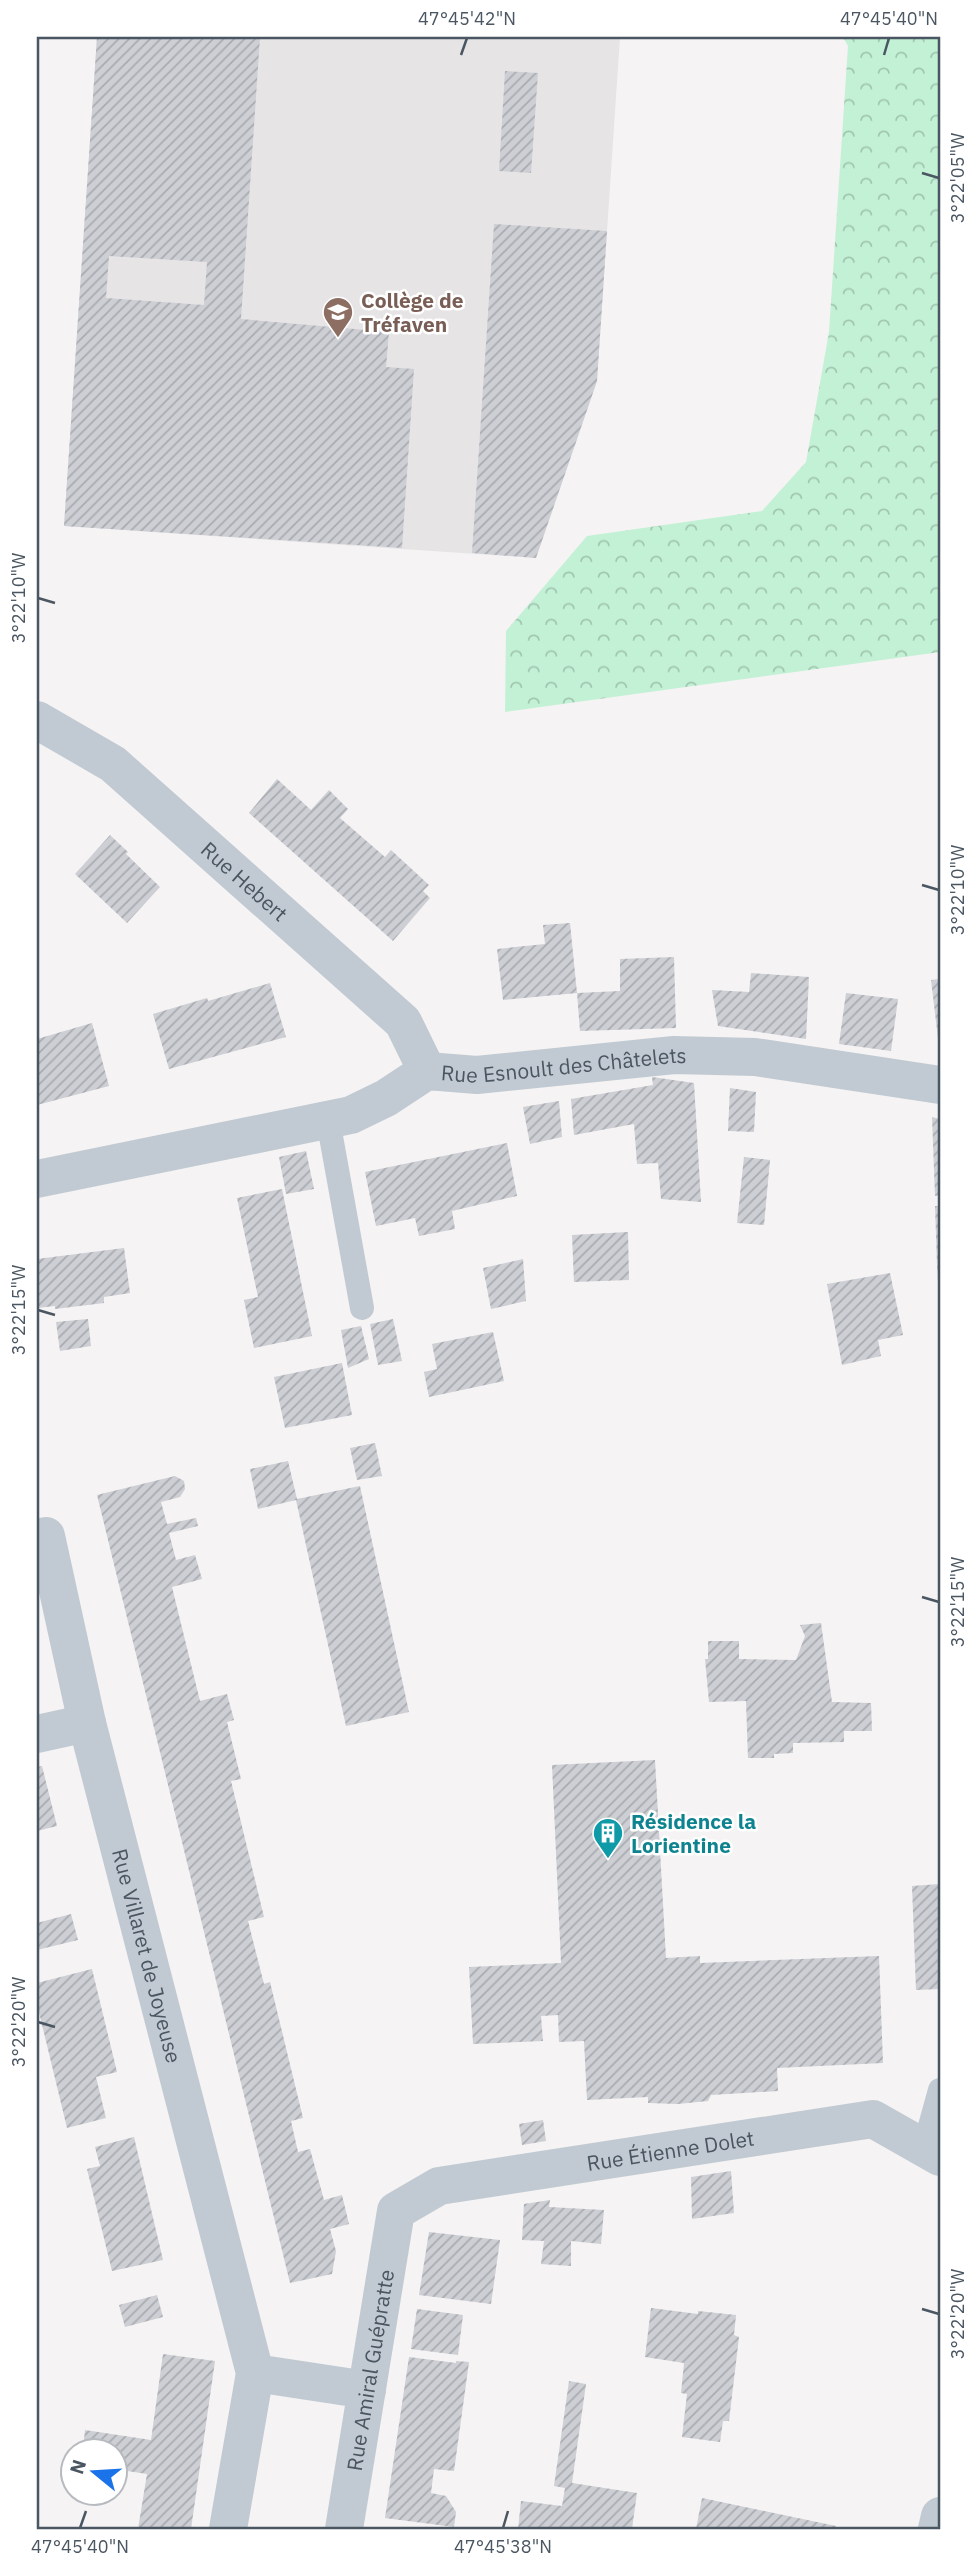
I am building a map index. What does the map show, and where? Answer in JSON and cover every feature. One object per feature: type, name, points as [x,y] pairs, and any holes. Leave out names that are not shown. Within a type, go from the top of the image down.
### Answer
[{"type":"street","name":"Rue Hebert","points":[[37,720],[113,764],[403,1022],[427,1071]]},
{"type":"street","name":"Rue Esnoult des Châtelets","points":[[37,1179],[351,1115],[386,1098],[427,1071],[477,1075],[687,1055],[755,1057],[940,1085]]},
{"type":"street","name":"Rue Villaret de Joyeuse","points":[[41,1537],[255,2373],[229,2529]]},
{"type":"street","points":[[37,1734],[87,1723]]},
{"type":"street","name":"Rue Étienne Dolet","points":[[396,2211],[439,2186],[873,2119],[932,2152]]},
{"type":"street","name":"Rue Amiral Guépratte","points":[[344,2529],[396,2211]]},
{"type":"street","points":[[255,2373],[367,2390]]},
{"type":"street","points":[[937,2529],[940,2516]]},
{"type":"lane","points":[[328,1120],[362,1308]]},
{"type":"lane","points":[[932,2152],[940,2090]]},
{"type":"shaded area","name":"Collège de Tréfaven","points":[[97,37],[620,37],[597,381],[536,558],[64,526]]},
{"type":"green space","points":[[843,37],[940,37],[940,652],[505,712],[506,631],[587,536],[762,511],[806,462],[829,332],[848,46]]},
{"type":"building","points":[[97,37],[260,37],[241,319],[389,332],[386,367],[414,369],[402,548],[64,526]],"holes":[[[109,256],[207,262],[204,305],[106,298]]]},
{"type":"building","points":[[505,71],[538,73],[531,173],[499,171]]},
{"type":"building","points":[[494,224],[607,231],[597,381],[536,558],[472,553]]},
{"type":"building","points":[[277,779],[311,810],[329,790],[348,809],[340,818],[385,857],[391,850],[429,885],[423,891],[430,898],[393,941],[249,813]]},
{"type":"building","points":[[110,835],[160,887],[127,923],[75,874]]},
{"type":"building","points":[[570,923],[577,993],[503,1000],[497,949],[545,944],[543,925]]},
{"type":"building","points":[[674,957],[676,1028],[580,1031],[577,993],[620,991],[620,959]]},
{"type":"building","points":[[751,973],[809,977],[806,1039],[718,1026],[712,990],[749,992]]},
{"type":"building","points":[[940,979],[940,1038],[938,1038],[931,980]]},
{"type":"building","points":[[270,983],[286,1037],[169,1069],[153,1014]]},
{"type":"building","points":[[846,993],[898,999],[891,1051],[839,1044]]},
{"type":"building","points":[[92,1023],[109,1086],[37,1105],[37,1039]]},
{"type":"building","points":[[652,1077],[694,1083],[701,1202],[661,1199],[658,1163],[637,1164],[634,1124],[574,1135],[571,1099],[653,1085]]},
{"type":"building","points":[[730,1088],[756,1092],[754,1132],[728,1131]]},
{"type":"building","points":[[559,1101],[562,1137],[530,1144],[523,1107]]},
{"type":"building","points":[[932,1117],[940,1119],[940,1195],[935,1196]]},
{"type":"building","points":[[507,1143],[517,1196],[452,1211],[455,1229],[419,1236],[415,1218],[376,1226],[365,1172]]},
{"type":"building","points":[[306,1151],[314,1189],[286,1194],[279,1157]]},
{"type":"building","points":[[744,1157],[770,1160],[764,1225],[737,1223]]},
{"type":"building","points":[[282,1189],[312,1336],[254,1348],[244,1300],[258,1297],[237,1198]]},
{"type":"building","points":[[935,1206],[940,1206],[938,1281],[937,1265]]},
{"type":"building","points":[[628,1232],[629,1280],[574,1282],[572,1235]]},
{"type":"building","points":[[124,1248],[130,1293],[104,1297],[104,1303],[55,1309],[55,1306],[37,1308],[37,1259]]},
{"type":"building","points":[[523,1259],[526,1301],[491,1309],[483,1268]]},
{"type":"building","points":[[890,1273],[903,1335],[878,1340],[881,1356],[842,1365],[827,1284]]},
{"type":"building","points":[[88,1319],[91,1346],[60,1351],[56,1322]]},
{"type":"building","points":[[393,1319],[402,1361],[378,1365],[370,1324]]},
{"type":"building","points":[[361,1326],[369,1359],[348,1368],[341,1330]]},
{"type":"building","points":[[493,1332],[504,1381],[429,1397],[424,1372],[437,1369],[432,1344]]},
{"type":"building","points":[[342,1363],[352,1415],[285,1428],[274,1377]]},
{"type":"building","points":[[375,1443],[382,1476],[357,1480],[350,1448]]},
{"type":"building","points":[[288,1461],[297,1499],[360,1486],[409,1712],[346,1726],[296,1500],[258,1509],[250,1469]]},
{"type":"building","points":[[175,1476],[184,1481],[185,1489],[180,1497],[161,1502],[167,1524],[196,1518],[198,1526],[169,1533],[176,1560],[195,1555],[202,1579],[172,1587],[200,1701],[227,1694],[234,1720],[227,1722],[241,1779],[231,1781],[264,1917],[248,1921],[264,1984],[270,1982],[303,2118],[291,2121],[298,2152],[310,2149],[324,2200],[342,2195],[349,2224],[330,2229],[336,2251],[332,2274],[290,2283],[97,1495]]},
{"type":"building","points":[[821,1623],[832,1702],[871,1703],[872,1731],[844,1731],[844,1742],[793,1743],[793,1753],[774,1754],[774,1758],[748,1758],[746,1701],[709,1702],[705,1659],[708,1659],[708,1641],[739,1641],[739,1659],[796,1660],[805,1636],[800,1625]]},
{"type":"building","name":"Résidence la Lorientine","points":[[655,1760],[666,1958],[700,1956],[700,1963],[879,1956],[883,2063],[777,2068],[778,2091],[711,2095],[708,2101],[678,2104],[648,2103],[648,2097],[587,2100],[584,2041],[559,2042],[558,2015],[541,2016],[543,2041],[473,2044],[469,1967],[561,1963],[552,1765]]},
{"type":"building","points":[[42,1766],[57,1826],[37,1831],[37,1767]]},
{"type":"building","points":[[940,1884],[940,1989],[916,1990],[912,1886]]},
{"type":"building","points":[[71,1914],[78,1940],[37,1950],[37,1923]]},
{"type":"building","points":[[92,1969],[117,2072],[96,2077],[106,2118],[67,2128],[37,2004],[37,1983]]},
{"type":"building","points":[[543,2120],[546,2141],[522,2145],[519,2124]]},
{"type":"building","points":[[134,2137],[163,2260],[112,2271],[87,2169],[100,2166],[95,2147]]},
{"type":"building","points":[[731,2171],[734,2213],[692,2219],[691,2177]]},
{"type":"building","points":[[550,2200],[549,2207],[604,2210],[601,2244],[571,2241],[571,2266],[541,2264],[544,2241],[522,2240],[524,2204]]},
{"type":"building","points":[[429,2232],[500,2240],[491,2304],[419,2295]]},
{"type":"building","points":[[157,2295],[163,2317],[125,2327],[119,2305]]},
{"type":"building","points":[[651,2308],[698,2314],[698,2311],[736,2315],[734,2335],[739,2337],[729,2421],[723,2421],[720,2442],[682,2437],[687,2394],[681,2393],[684,2363],[645,2357]]},
{"type":"building","points":[[417,2309],[463,2315],[458,2355],[411,2349]]},
{"type":"building","points":[[163,2354],[215,2361],[191,2529],[138,2529],[147,2474],[130,2471],[130,2437],[151,2440]]},
{"type":"building","points":[[409,2357],[469,2362],[454,2471],[434,2469],[431,2493],[446,2496],[456,2512],[454,2527],[385,2518]]},
{"type":"building","points":[[569,2381],[586,2384],[572,2483],[637,2493],[632,2529],[518,2529],[521,2501],[562,2506],[565,2488],[554,2486]]},
{"type":"building","points":[[85,2430],[125,2436],[84,2436]]},
{"type":"building","points":[[702,2498],[836,2526],[836,2529],[696,2529]]},
{"type":"place","name":"Collège de Tréfaven","points":[[338,339]]},
{"type":"place","name":"Résidence la Lorientine","points":[[608,1860]]}]
